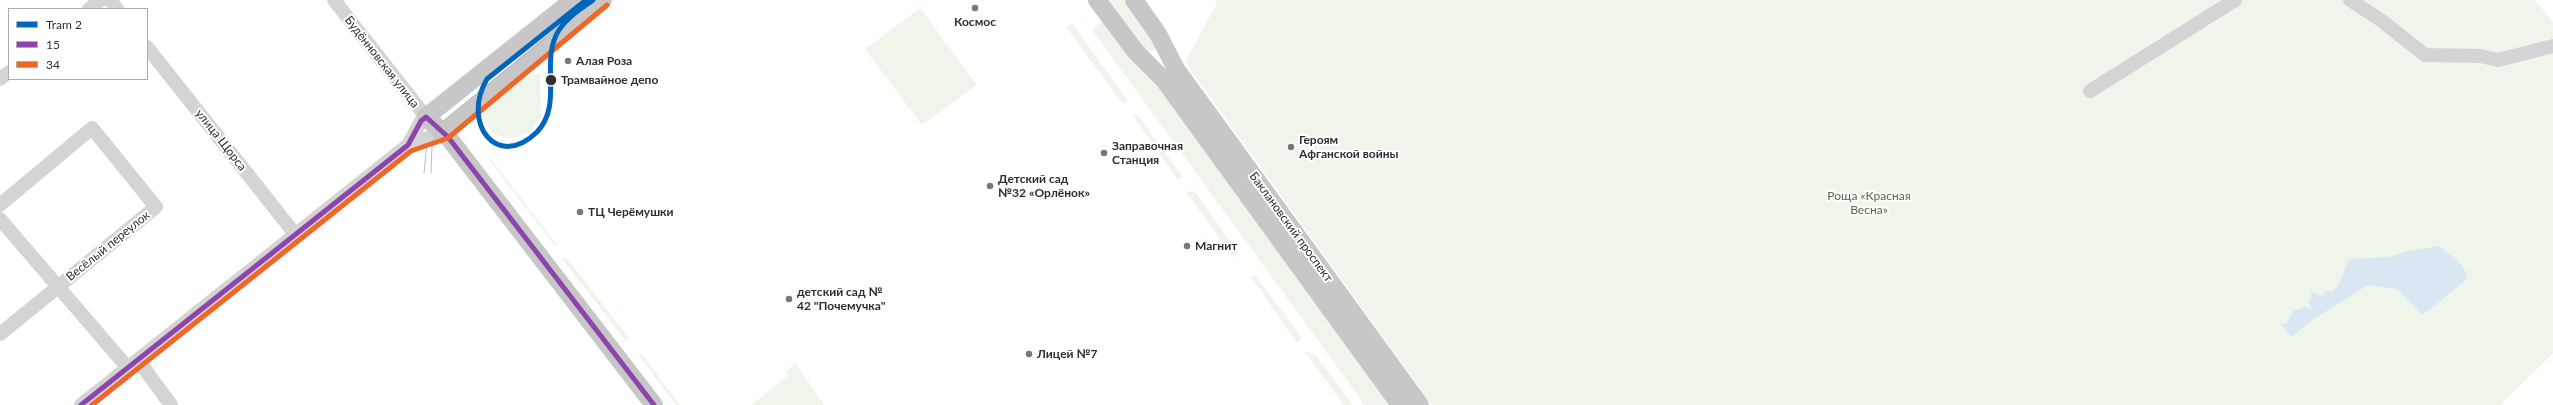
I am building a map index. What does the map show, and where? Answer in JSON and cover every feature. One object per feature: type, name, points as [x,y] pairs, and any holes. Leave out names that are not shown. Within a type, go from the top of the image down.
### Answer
[{"type":"main road","points":[[426,117],[573,0]]},
{"type":"main road","points":[[444,132],[603,0]]},
{"type":"main road","name":"Баклановский проспект","points":[[1097,0],[1136,52],[1164,80],[1400,405]]},
{"type":"main road","name":"Баклановский проспект","points":[[1134,0],[1158,34],[1176,69],[1420,405]]},
{"type":"main road","name":"Будённовская улица","points":[[426,117],[444,132],[654,405]]},
{"type":"street","points":[[90,8],[101,0]]},
{"type":"street","points":[[110,0],[116,8]]},
{"type":"street","name":"Будённовская улица","points":[[334,0],[426,117]]},
{"type":"street","points":[[2090,91],[2235,0]]},
{"type":"street","points":[[2350,0],[2382,21],[2425,55],[2480,56],[2498,60],[2553,46]]},
{"type":"street","name":"улица Щорса","points":[[148,48],[295,234]]},
{"type":"street","points":[[1147,62],[1166,48]]},
{"type":"street","points":[[0,79],[8,73]]},
{"type":"street","points":[[408,145],[421,121],[426,117]]},
{"type":"street","name":"Весёлый переулок","points":[[0,205],[92,128],[156,207],[0,334]]},
{"type":"street","points":[[81,405],[408,145],[444,132]]},
{"type":"street","points":[[0,219],[59,287],[171,405]]},
{"type":"green space","points":[[1104,0],[1127,0],[1157,46],[1154,50],[1146,53]]},
{"type":"green space","name":"Роща «Красная Весна»","points":[[1215,0],[2535,0],[2553,22],[2553,353],[2500,405],[1432,405],[1185,62],[1217,3]]},
{"type":"green space","points":[[920,8],[977,85],[922,125],[865,49]]},
{"type":"green space","points":[[1104,20],[1156,81],[1389,405],[1365,405],[1092,30]]},
{"type":"green space","points":[[1072,23],[1128,101],[1123,104],[1066,27]]},
{"type":"green space","points":[[540,73],[541,117],[529,132],[521,136],[513,138],[497,135],[486,124],[483,117],[483,108],[516,80]]},
{"type":"green space","points":[[1137,114],[1182,176],[1178,180],[1133,116]]},
{"type":"green space","points":[[491,159],[557,245],[555,246],[489,160]]},
{"type":"green space","points":[[1194,191],[1238,252],[1234,258],[1186,192]]},
{"type":"green space","points":[[566,257],[629,338],[625,340],[562,259]]},
{"type":"green space","points":[[1256,276],[1302,338],[1297,343],[1251,277]]},
{"type":"green space","points":[[1304,351],[1316,355],[1353,405],[1344,405]]},
{"type":"green space","points":[[642,354],[680,405],[676,405],[639,356]]},
{"type":"green space","points":[[795,363],[825,405],[751,405],[788,376],[786,372]]},
{"type":"shaded area","points":[[2440,246],[2462,265],[2468,278],[2423,315],[2397,289],[2368,285],[2312,320],[2292,337],[2281,325],[2288,322],[2293,311],[2305,307],[2312,310],[2308,300],[2311,299],[2311,292],[2325,297],[2324,291],[2332,292],[2339,285],[2349,259],[2388,257],[2412,250]]},
{"type":"tram line","name":"2","points":[[586,0],[487,79],[480,96],[478,111],[481,125],[487,137],[497,144],[509,146],[522,143],[537,132],[545,121],[551,96],[550,69],[553,42],[562,25],[593,0]]},
{"type":"tram line","points":[[431,173],[432,147],[438,125],[561,26]]},
{"type":"tram line","points":[[424,173],[427,143]]},
{"type":"transit line","name":"34","points":[[92,405],[411,151],[448,138],[607,5]]},
{"type":"transit line","name":"15","points":[[81,405],[408,145],[421,121],[426,117],[448,137],[654,405]]},
{"type":"place","name":"Космос","points":[[975,8]]},
{"type":"place","name":"Алая Роза","points":[[568,61]]},
{"type":"place","name":"Трамвайное депо","points":[[551,80]]},
{"type":"place","name":"Героям Афганской войны","points":[[1291,147]]},
{"type":"place","name":"Заправочная Станция","points":[[1104,153]]},
{"type":"place","name":"Детский сад №32 «Орлёнок»","points":[[990,186]]},
{"type":"place","name":"ТЦ Черёмушки","points":[[580,212]]},
{"type":"place","name":"Магнит","points":[[1187,246]]},
{"type":"place","name":"детский сад № 42 \"Почемучка\"","points":[[789,299]]},
{"type":"place","name":"Лицей №7","points":[[1029,354]]}]
